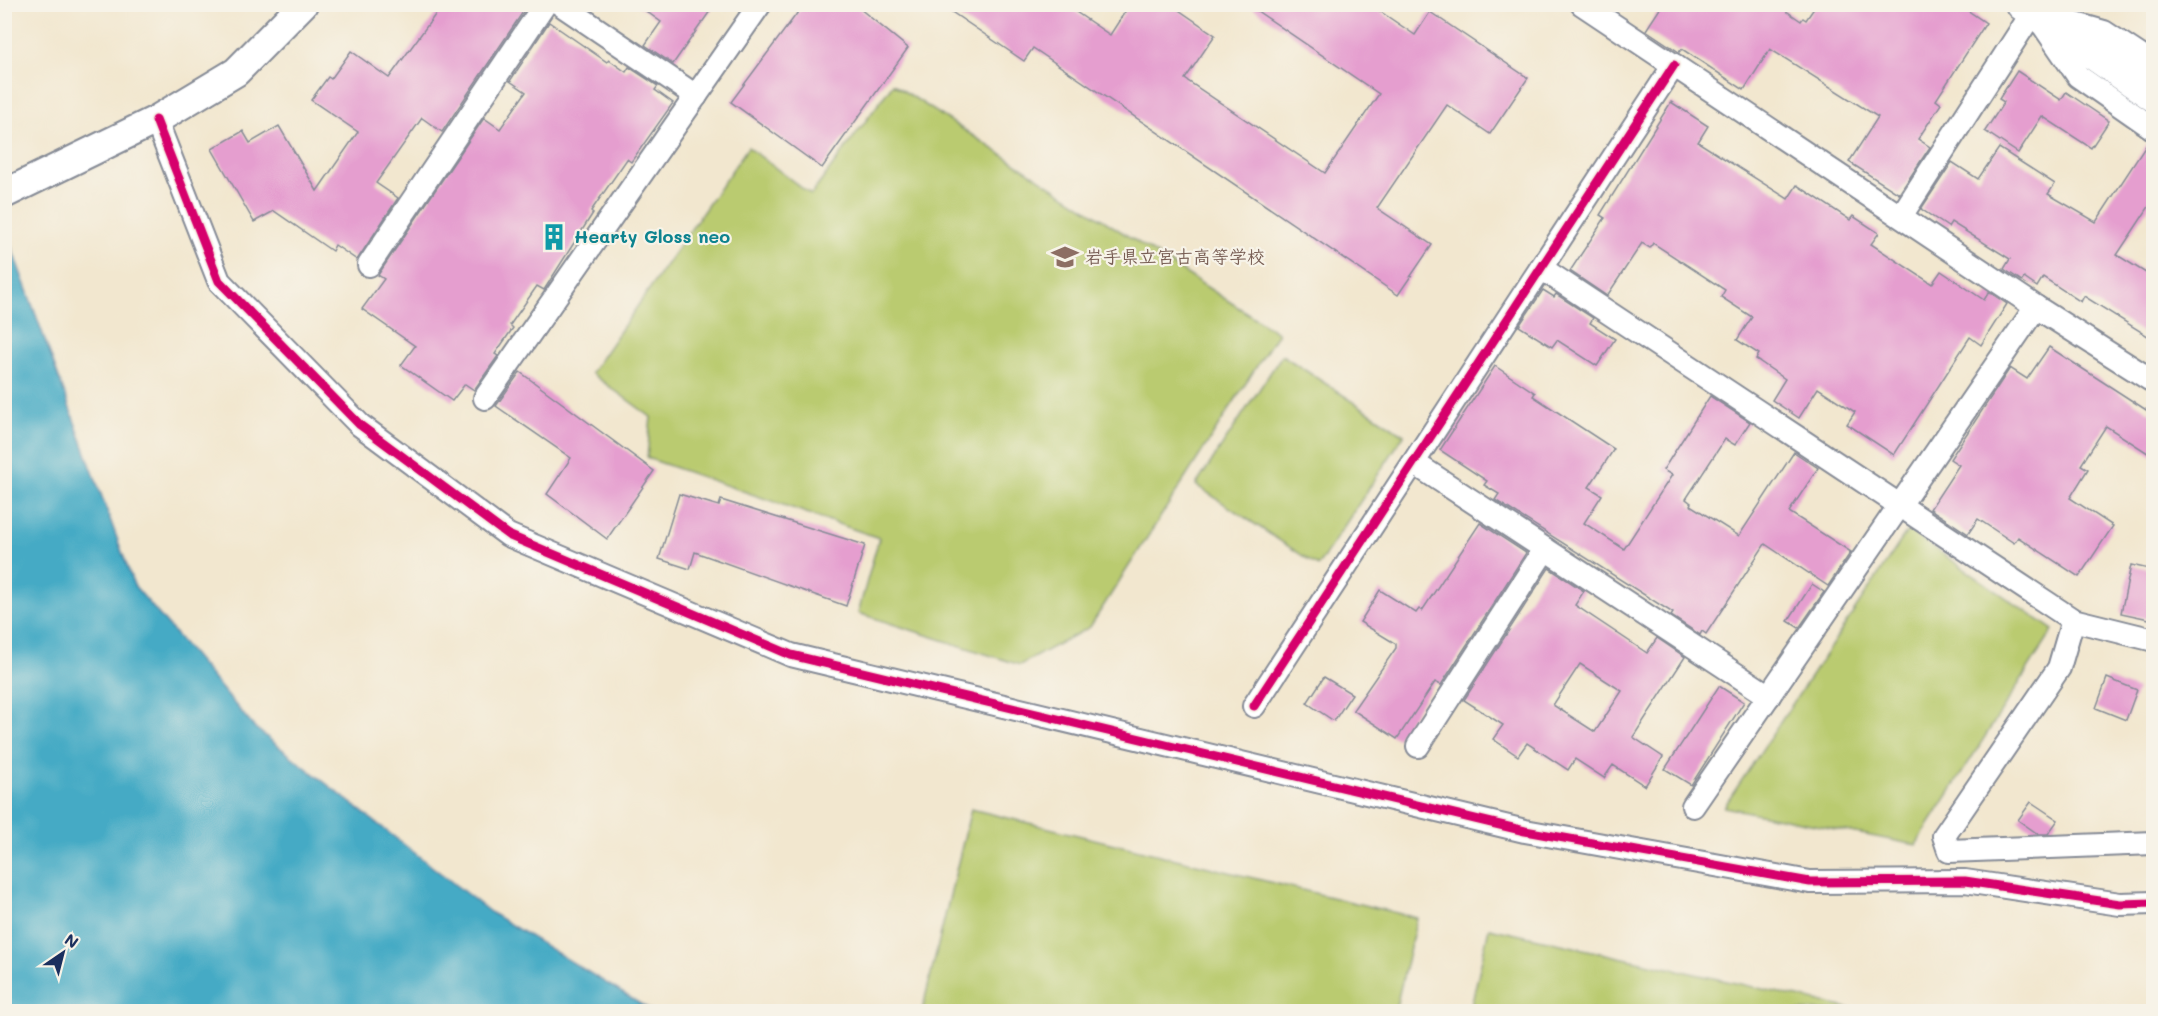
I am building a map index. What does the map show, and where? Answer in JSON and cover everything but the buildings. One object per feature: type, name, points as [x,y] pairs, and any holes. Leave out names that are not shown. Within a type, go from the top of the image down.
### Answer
[{"type":"highway","points":[[2031,7],[2154,94]]},
{"type":"street","points":[[4,194],[156,120],[237,72],[303,4]]},
{"type":"street","points":[[369,265],[545,4]]},
{"type":"street","points":[[560,4],[696,96]]},
{"type":"street","points":[[485,398],[760,4]]},
{"type":"street","points":[[1582,4],[2036,307],[2154,382]]},
{"type":"street","points":[[1901,216],[2031,7]]},
{"type":"street","points":[[2031,7],[2104,32],[2154,65]]},
{"type":"street","points":[[2031,7],[2078,76],[2154,129]]},
{"type":"street","points":[[1254,706],[1674,65]]},
{"type":"street","points":[[156,120],[219,281],[360,425],[508,535],[791,655],[1524,831],[1810,882],[1965,881],[2120,904],[2154,903]]},
{"type":"street","points":[[1542,268],[2073,620],[2154,640]]},
{"type":"street","points":[[1693,806],[2036,307]]},
{"type":"street","points":[[1414,463],[1769,696]]},
{"type":"street","points":[[1418,746],[1545,549]]},
{"type":"street","points":[[2073,620],[2059,668],[1944,836],[1949,851],[2154,843]]},
{"type":"green space","points":[[893,84],[1278,333],[1090,627],[1020,665],[858,613],[879,538],[647,458],[651,417],[591,373],[748,147],[811,195]]},
{"type":"green space","points":[[1282,355],[1404,435],[1318,566],[1196,485]]},
{"type":"green space","points":[[1908,530],[2053,630],[1916,845],[1724,807]]},
{"type":"green space","points":[[971,809],[1417,918],[1395,1011],[922,1011]]},
{"type":"green space","points":[[1489,928],[1861,1011],[1470,1011]]},
{"type":"water","points":[[4,227],[134,585],[254,727],[490,912],[652,1011],[5,1011]]},
{"type":"cycle path","points":[[1254,706],[1674,65]]},
{"type":"cycle path","points":[[156,120],[219,281],[360,425],[508,535],[791,655],[1525,831],[1810,882],[1965,881],[2120,904],[2154,903]]},
{"type":"place","name":"Hearty Gloss neo","points":[[554,237]]},
{"type":"place","name":"岩手県立宮古高等学校","points":[[1065,257]]}]
